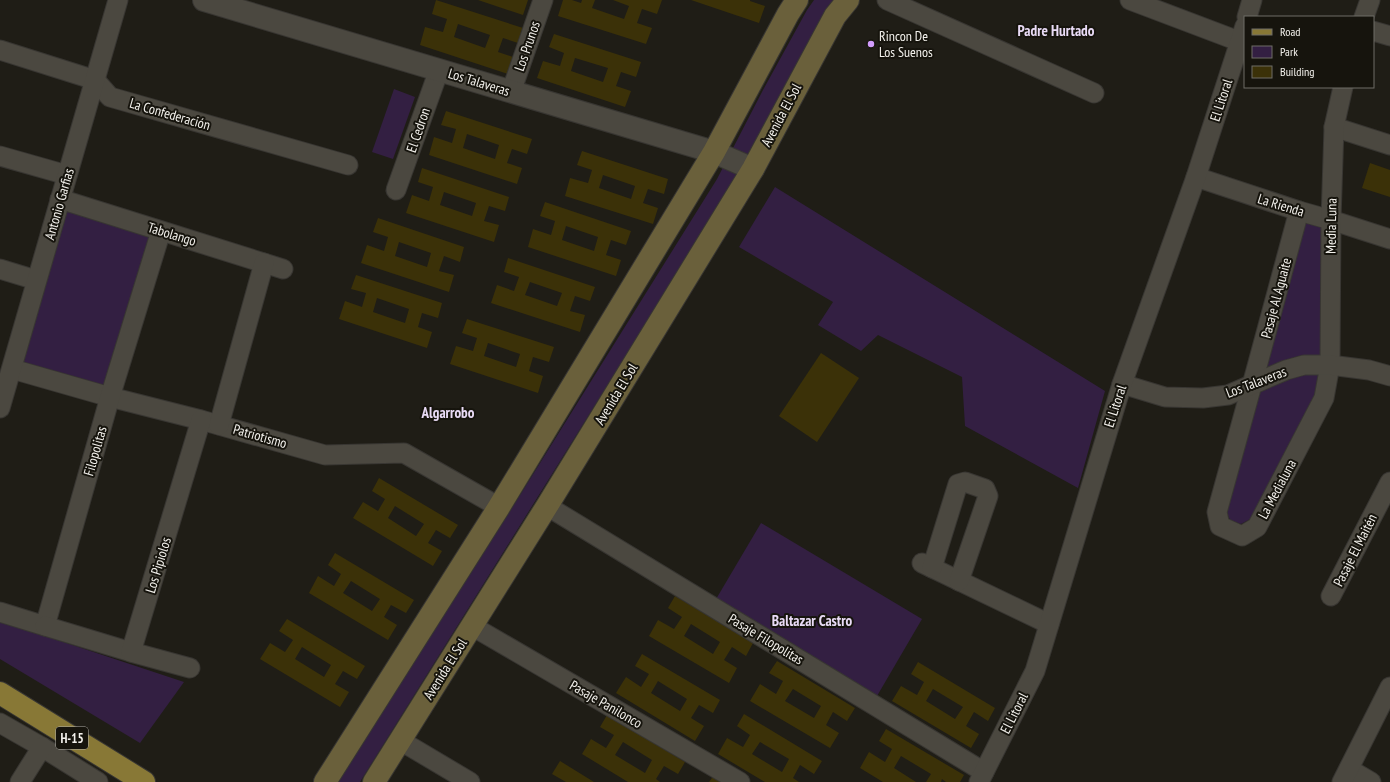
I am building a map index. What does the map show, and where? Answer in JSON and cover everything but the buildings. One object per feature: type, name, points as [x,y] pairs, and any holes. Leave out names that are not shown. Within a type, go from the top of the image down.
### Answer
[{"type":"main road","points":[[325,782],[500,506],[714,152],[797,0]]},
{"type":"main road","name":"Avenida El Sol","points":[[374,782],[547,506],[752,169],[835,16],[848,0]]},
{"type":"main road","name":"H-15","points":[[0,693],[144,782]]},
{"type":"street","name":"Antonio Garfias","points":[[0,408],[118,0]]},
{"type":"street","name":"Los Talaveras","points":[[204,0],[714,152],[752,169]]},
{"type":"street","name":"Los Prunos","points":[[511,92],[543,0]]},
{"type":"street","points":[[887,0],[1094,93]]},
{"type":"street","points":[[1130,0],[1243,34]]},
{"type":"street","points":[[1247,16],[1252,0]]},
{"type":"street","points":[[1364,16],[1370,0]]},
{"type":"street","points":[[1374,31],[1390,36]]},
{"type":"street","name":"El Litoral","points":[[981,777],[1035,671],[1122,384],[1196,177],[1243,34]]},
{"type":"street","points":[[0,50],[95,80]]},
{"type":"street","name":"El Cedron","points":[[396,190],[439,70]]},
{"type":"street","name":"La Confederación","points":[[95,80],[110,97],[348,165]]},
{"type":"street","name":"Media Luna","points":[[1330,365],[1331,220],[1334,127],[1343,88]]},
{"type":"street","points":[[1334,127],[1390,145]]},
{"type":"street","points":[[0,156],[67,175]]},
{"type":"street","name":"La Rienda","points":[[1196,177],[1390,239]]},
{"type":"street","name":"Tabolango","points":[[60,199],[283,269]]},
{"type":"street","name":"Pasaje Al Aguaite","points":[[1252,385],[1299,211]]},
{"type":"street","name":"Filopolitas","points":[[45,626],[110,397],[161,230]]},
{"type":"street","points":[[219,425],[264,263]]},
{"type":"street","points":[[0,269],[36,280]]},
{"type":"street","name":"Los Talaveras","points":[[1122,384],[1165,397],[1204,398],[1228,395],[1286,370],[1304,365],[1330,365],[1369,370],[1390,376]]},
{"type":"street","name":"La Medialuna","points":[[1252,385],[1216,512],[1220,526],[1242,536],[1257,527],[1324,398],[1330,365]]},
{"type":"street","name":"Patriotismo","points":[[12,369],[325,455],[404,453],[500,506]]},
{"type":"street","name":"Los Pipiolos","points":[[132,652],[201,420]]},
{"type":"street","points":[[959,581],[988,496],[985,489],[964,482],[958,484],[927,565],[959,581],[1049,624]]},
{"type":"street","name":"Pasaje El Maitén","points":[[1331,596],[1390,482]]},
{"type":"street","name":"Pasaje Filopolitas","points":[[547,506],[981,777]]},
{"type":"street","points":[[0,612],[190,668]]},
{"type":"street","name":"Pasaje Panilonco","points":[[472,626],[740,782]]},
{"type":"street","points":[[1371,782],[1346,776],[1390,688]]},
{"type":"street","points":[[0,723],[98,782]]},
{"type":"street","points":[[401,741],[470,782]]},
{"type":"street","points":[[20,782],[42,747]]},
{"type":"green space","points":[[814,0],[841,0],[736,179],[360,782],[338,782],[507,516],[717,179],[763,90]]},
{"type":"green space","points":[[394,89],[415,97],[393,159],[372,152]]},
{"type":"green space","points":[[775,187],[1105,391],[1078,488],[965,426],[962,377],[878,335],[861,351],[818,325],[833,302],[739,247]]},
{"type":"green space","points":[[60,199],[161,231],[113,388],[13,360]]},
{"type":"green space","points":[[1304,220],[1321,225],[1322,355],[1295,357],[1263,369]]},
{"type":"green space","points":[[1306,371],[1319,374],[1317,401],[1256,516],[1241,524],[1230,520],[1225,508],[1259,388]]},
{"type":"green space","points":[[761,523],[922,619],[870,708],[709,611]]},
{"type":"green space","points":[[0,621],[184,682],[140,743],[0,659]]},
{"type":"place","name":"Rincon De Los Suenos","points":[[871,44]]},
{"type":"district","name":"Padre Hurtado","points":[[1056,30]]},
{"type":"district","name":"Algarrobo","points":[[448,412]]},
{"type":"district","name":"Baltazar Castro","points":[[812,620]]}]
